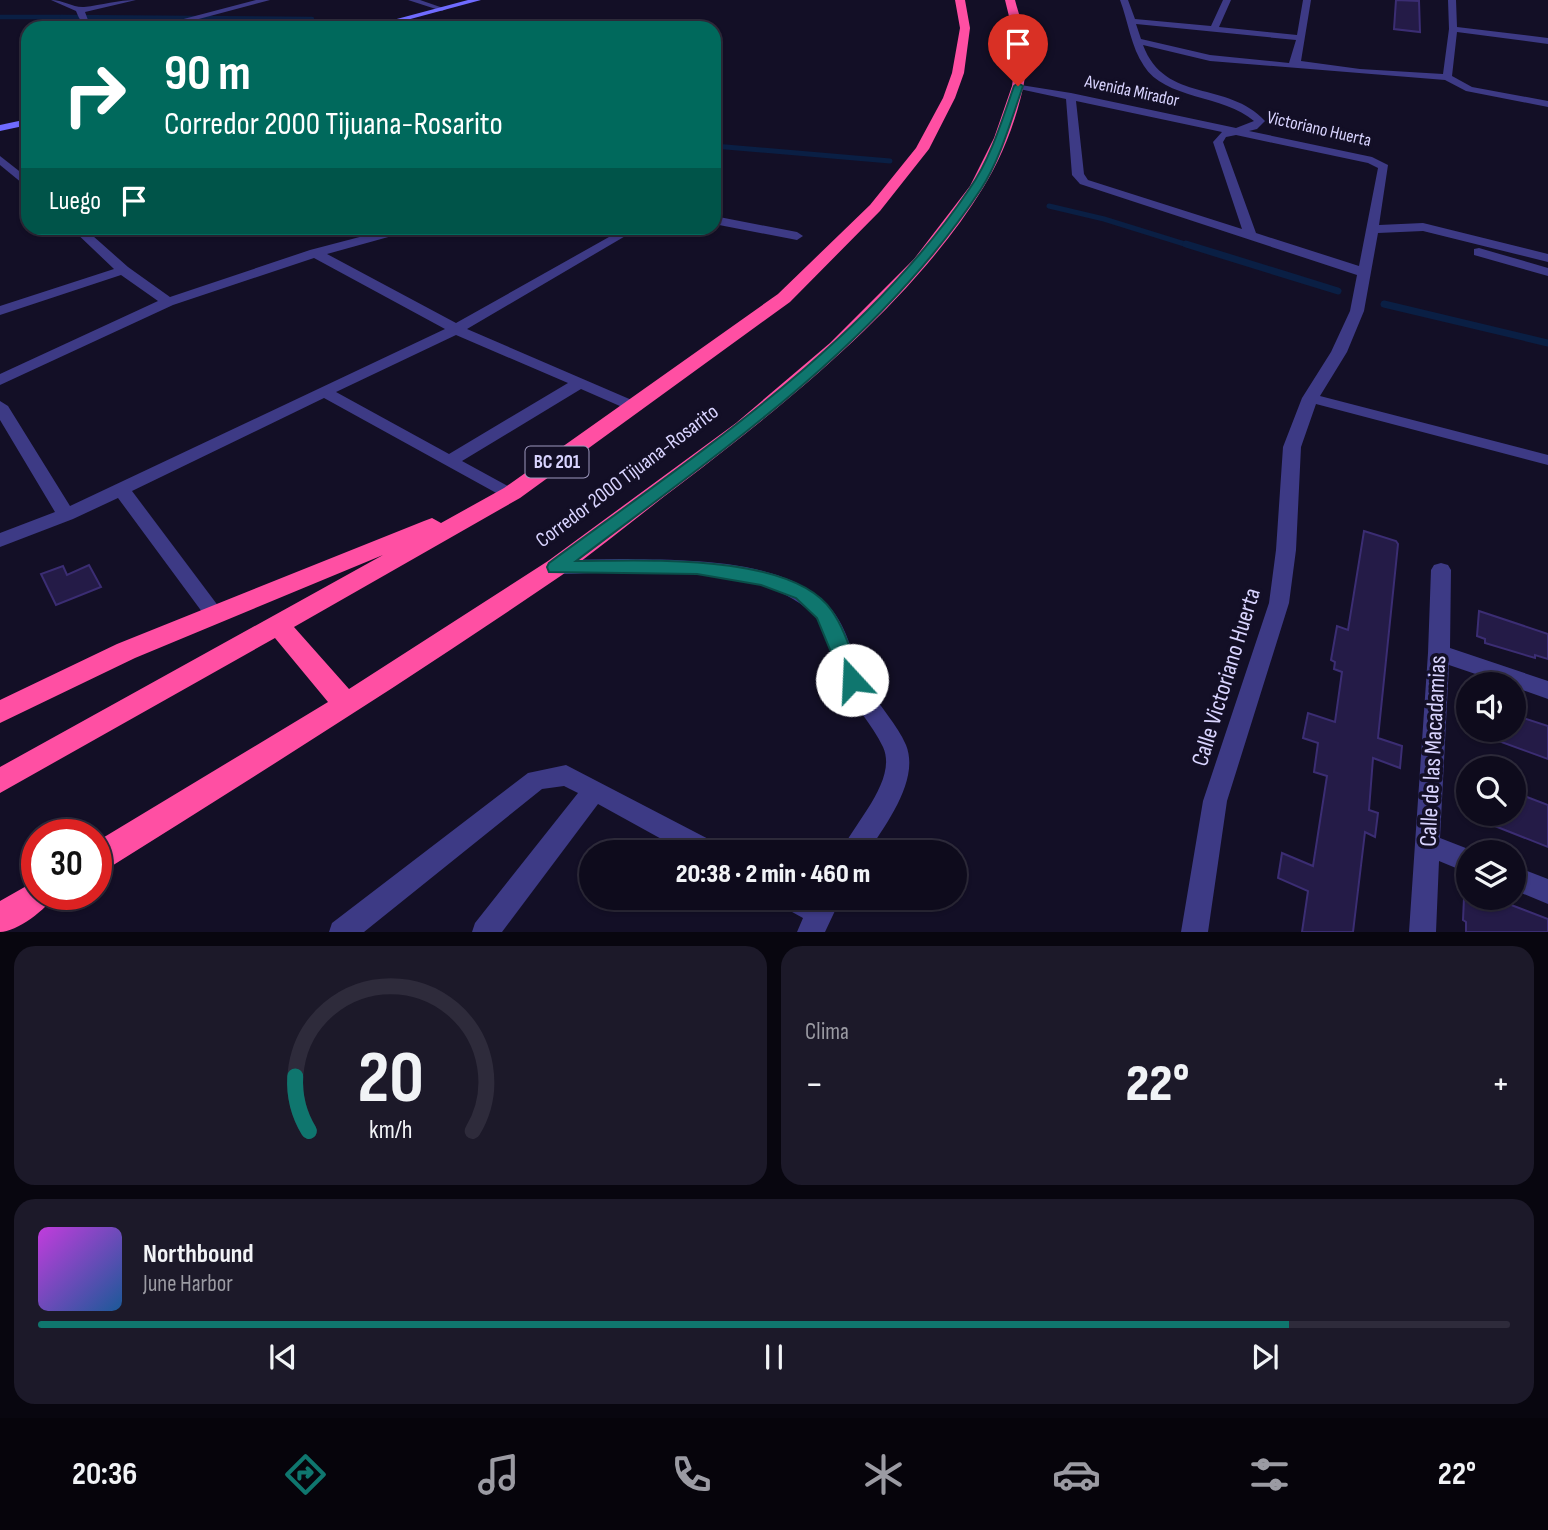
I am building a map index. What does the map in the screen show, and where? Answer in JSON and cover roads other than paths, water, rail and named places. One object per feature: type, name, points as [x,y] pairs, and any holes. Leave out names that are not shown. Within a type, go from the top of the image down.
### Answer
[{"type":"highway","name":"BC 201","points":[[0,781],[510,494],[784,298],[875,208],[922,149],[949,98],[958,73],[964,27],[960,0]]},
{"type":"highway","name":"Corredor 2000 Tijuana-Rosarito","points":[[112,849],[346,705],[556,567],[743,427],[836,347],[920,262],[977,187],[1000,138],[1018,86],[1022,49],[1010,0]]},
{"type":"highway","points":[[0,712],[126,651],[510,494]]},
{"type":"highway","points":[[279,626],[346,705]]},
{"type":"highway","points":[[0,919],[21,906]]},
{"type":"main road","points":[[395,21],[477,0]]},
{"type":"main road","points":[[0,128],[21,124]]},
{"type":"street","points":[[55,0],[80,10],[132,0]]},
{"type":"street","points":[[180,21],[266,0]]},
{"type":"street","points":[[412,0],[442,9]]},
{"type":"street","name":"Victoriano Huerta","points":[[1124,0],[1134,21],[1143,58],[1151,70],[1164,78],[1236,106],[1260,121],[1253,127],[1239,130]]},
{"type":"street","points":[[1214,30],[1227,0]]},
{"type":"street","points":[[1294,65],[1307,0]]},
{"type":"street","points":[[1447,77],[1453,29],[1452,0]]},
{"type":"street","points":[[80,10],[84,21]]},
{"type":"street","points":[[1134,21],[1300,38]]},
{"type":"street","points":[[1453,29],[1548,41]]},
{"type":"street","points":[[1139,41],[1210,58],[1447,77],[1469,89],[1548,104]]},
{"type":"street","name":"Avenida Mirador","points":[[1018,86],[1239,130]]},
{"type":"street","points":[[1071,96],[1078,175],[1084,182],[1366,273]]},
{"type":"street","points":[[1239,130],[1222,135],[1218,142],[1251,236]]},
{"type":"street","name":"Victoriano Huerta","points":[[1239,130],[1380,163],[1384,167],[1366,273],[1351,329],[1310,398]]},
{"type":"street","points":[[0,159],[21,178]]},
{"type":"street","points":[[721,221],[797,236]]},
{"type":"street","points":[[1399,227],[1430,239],[1548,272]]},
{"type":"street","points":[[1372,229],[1423,227],[1548,258]]},
{"type":"street","points":[[85,235],[123,270],[169,302]]},
{"type":"street","points":[[0,380],[169,302],[315,253],[381,235]]},
{"type":"street","points":[[0,540],[66,515],[456,329],[621,235]]},
{"type":"street","points":[[315,253],[456,329],[635,407]]},
{"type":"street","points":[[0,311],[123,270]]},
{"type":"street","points":[[449,461],[578,384]]},
{"type":"street","points":[[324,392],[510,494]]},
{"type":"street","points":[[1310,398],[1548,460]]},
{"type":"street","name":"Calle Victoriano Huerta","points":[[1194,932],[1215,801],[1279,603],[1286,550],[1292,447],[1310,398]]},
{"type":"street","points":[[0,405],[66,515]]},
{"type":"street","points":[[121,489],[215,615]]},
{"type":"street","points":[[556,567],[697,568],[763,579],[802,594],[825,614],[852,680],[896,749],[898,767],[893,788],[862,840]]},
{"type":"street","name":"Calle de las Macadamias","points":[[1422,932],[1439,653],[1441,570]]},
{"type":"street","points":[[1439,653],[1548,690]]},
{"type":"street","points":[[342,932],[536,780],[566,775],[687,840]]},
{"type":"street","points":[[485,932],[595,790]]},
{"type":"street","points":[[1428,845],[1456,856]]},
{"type":"street","points":[[1526,883],[1548,892]]},
{"type":"waterway","points":[[0,17],[62,17]]},
{"type":"waterway","points":[[62,17],[312,19]]},
{"type":"waterway","points":[[62,17],[64,21]]},
{"type":"waterway","points":[[721,147],[890,161]]},
{"type":"waterway","points":[[1049,206],[1104,219],[1191,246]]},
{"type":"waterway","points":[[1186,244],[1338,291]]},
{"type":"waterway","points":[[1384,304],[1548,343]]}]
